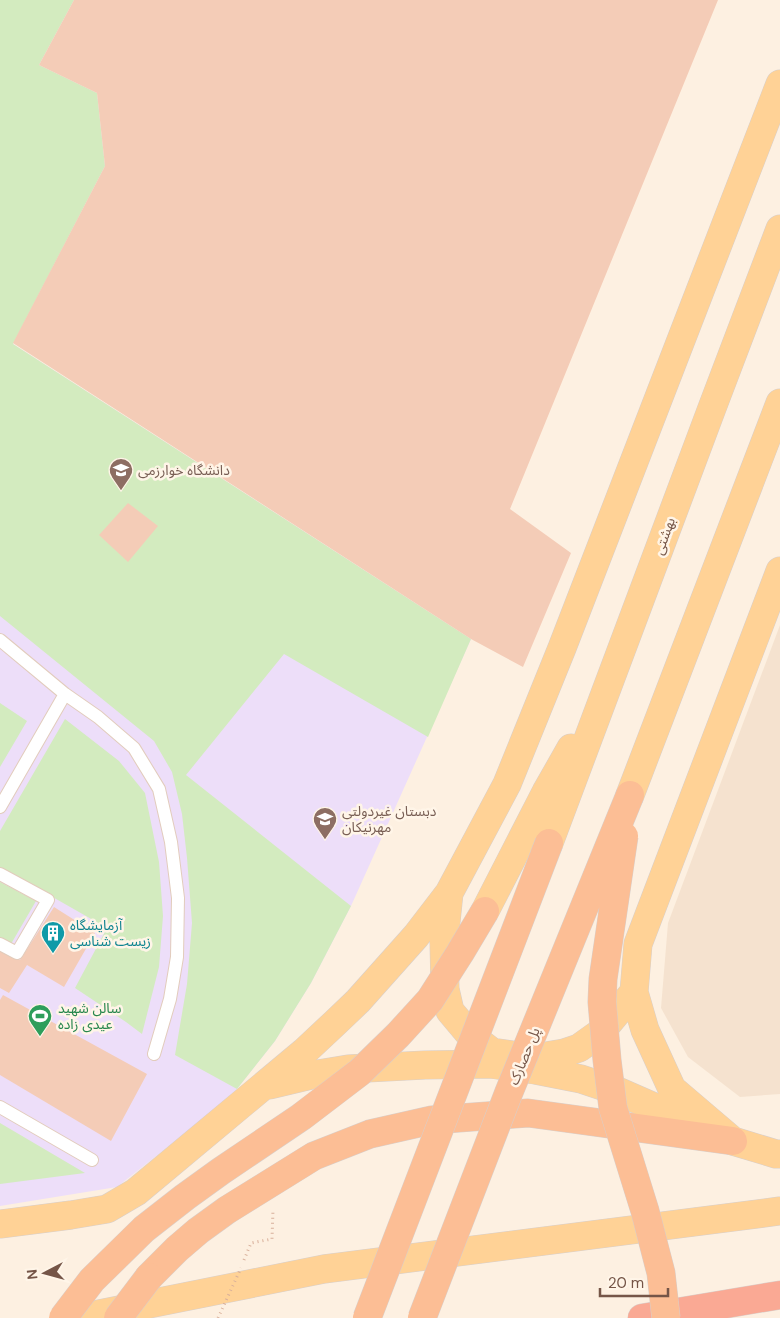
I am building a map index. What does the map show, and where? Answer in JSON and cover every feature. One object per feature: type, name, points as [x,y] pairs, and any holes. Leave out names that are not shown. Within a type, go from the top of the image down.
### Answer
[{"type":"highway","name":"پل حصارک","points":[[422,1318],[509,1092],[630,795]]},
{"type":"highway","points":[[630,795],[603,978],[602,1002],[613,1108],[646,1211],[660,1273],[666,1318]]},
{"type":"highway","points":[[367,1318],[550,844]]},
{"type":"highway","points":[[63,1318],[92,1280],[144,1229],[186,1197],[316,1106],[360,1072],[398,1036],[430,1000],[485,911]]},
{"type":"highway","points":[[118,1318],[149,1277],[198,1231],[227,1210],[314,1156],[370,1134],[432,1120],[528,1113],[733,1141]]},
{"type":"highway","points":[[642,1318],[780,1295]]},
{"type":"main road","points":[[0,1224],[106,1209],[136,1192],[304,1052],[358,1001],[416,936],[449,893],[507,784],[573,621],[780,84]]},
{"type":"main road","name":"بهشتى","points":[[550,844],[708,417],[780,229]]},
{"type":"main road","points":[[630,795],[780,403]]},
{"type":"main road","points":[[733,1141],[672,1088],[645,1030],[634,992],[638,944],[780,571]]},
{"type":"main road","points":[[485,911],[546,792],[612,675]]},
{"type":"main road","points":[[449,893],[444,941],[445,989],[450,1011],[471,1036],[492,1052],[540,1057],[579,1048],[600,1032],[634,992]]},
{"type":"main road","points":[[263,1087],[312,1075],[348,1070],[425,1065],[490,1064],[535,1070],[581,1080],[620,1092],[733,1141],[780,1154]]},
{"type":"main road","points":[[79,1318],[324,1269],[780,1211]]},
{"type":"lane","points":[[0,640],[65,694],[98,717],[134,748],[160,789],[171,842],[178,898],[177,957],[170,999],[154,1054]]},
{"type":"lane","points":[[0,807],[65,694]]},
{"type":"lane","points":[[0,874],[48,900],[17,953],[0,944]]},
{"type":"lane","points":[[0,1107],[92,1160]]},
{"type":"path","points":[[218,1318],[252,1243],[272,1239]]},
{"type":"shaded area","name":"دانشگاه خوارزمی","points":[[0,0],[74,0],[39,65],[97,93],[105,166],[13,344],[471,639],[351,906],[311,983],[275,1041],[237,1089],[198,1123],[117,1187],[0,1206]]},
{"type":"shaded area","points":[[780,625],[780,1094],[740,1097],[688,1057],[661,1008],[668,923]]},
{"type":"green space","name":"دانشگاه خوارزمی","points":[[0,0],[74,0],[39,65],[97,93],[105,166],[13,344],[471,639],[428,737],[284,654],[186,775],[351,906],[311,983],[275,1041],[237,1089],[175,1055],[187,984],[192,923],[182,814],[172,772],[154,741],[0,616]]},
{"type":"green space","points":[[0,703],[27,721],[0,767]]},
{"type":"green space","points":[[65,719],[119,761],[145,793],[159,862],[163,916],[159,967],[142,1034],[75,988],[107,928],[0,867],[0,831]]},
{"type":"green space","points":[[0,882],[36,901],[11,944],[0,938]]},
{"type":"green space","points":[[0,1123],[85,1173],[0,1184]]},
{"type":"building","points":[[74,0],[718,0],[510,509],[571,553],[523,667],[471,639],[13,343],[105,166],[97,93],[39,65]]},
{"type":"building","points":[[128,503],[158,526],[128,562],[99,535]]},
{"type":"building","name":"آزمایشگاه زیست شناسی","points":[[54,907],[95,933],[64,987],[27,965],[9,993],[0,988],[0,948],[20,960]]},
{"type":"building","name":"سالن شهید عیدی زاده","points":[[3,995],[147,1074],[111,1141],[0,1075],[0,1000]]},
{"type":"place","name":"دانشگاه خوارزمی","points":[[121,491]]},
{"type":"place","name":"دبستان غیردولتی مهرنیکان","points":[[325,840]]},
{"type":"place","name":"آزمایشگاه زیست شناسی","points":[[53,954]]},
{"type":"place","name":"سالن شهید عیدی زاده","points":[[40,1037]]}]
